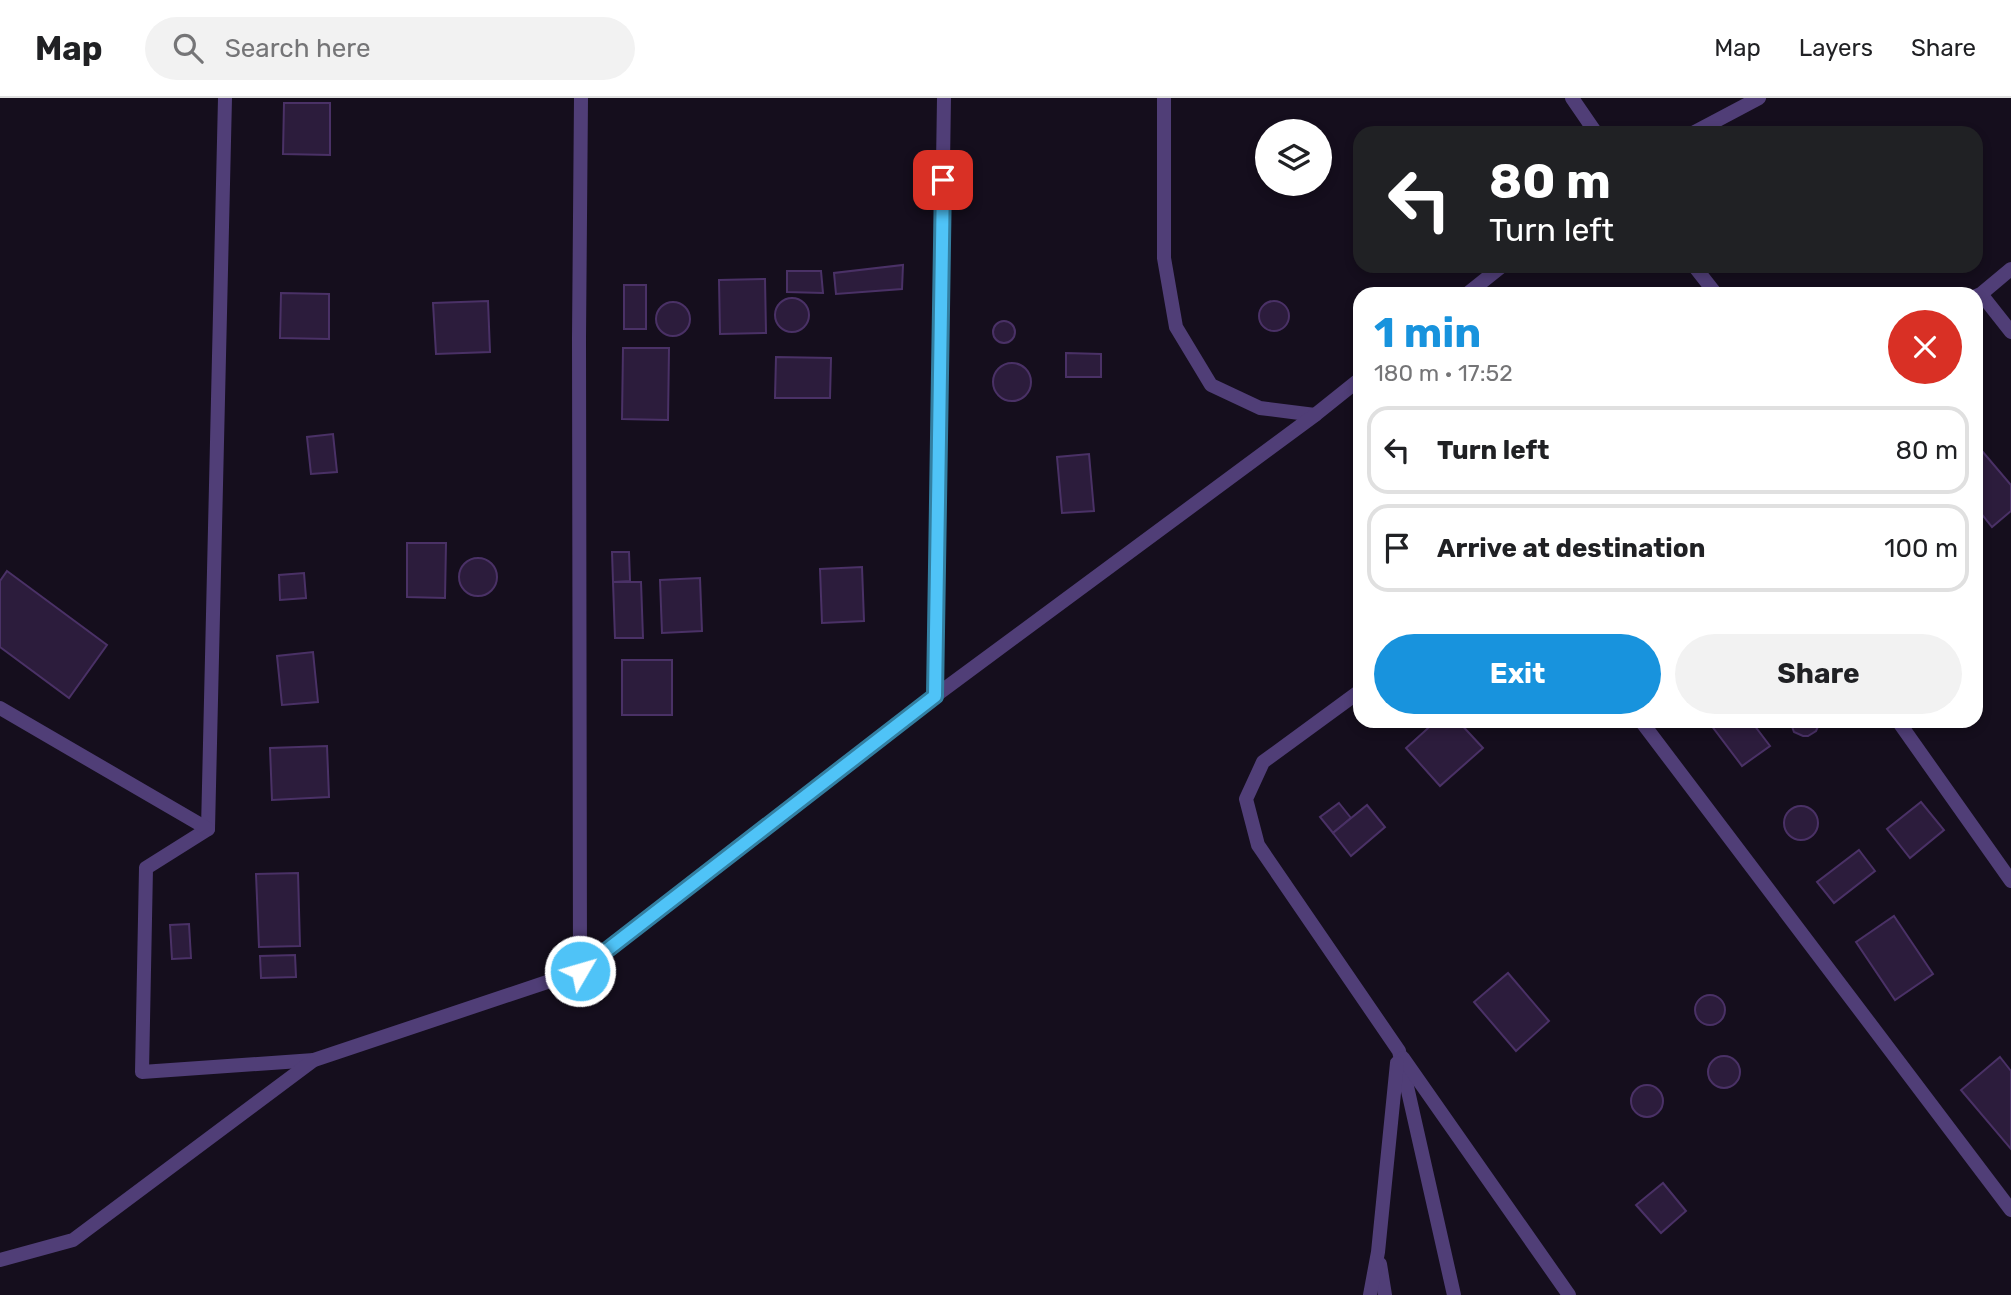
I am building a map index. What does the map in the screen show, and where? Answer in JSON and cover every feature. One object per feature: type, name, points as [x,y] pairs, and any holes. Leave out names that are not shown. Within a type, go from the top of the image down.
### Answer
[{"type":"street","points":[[208,829],[225,98]]},
{"type":"street","points":[[580,971],[581,98]]},
{"type":"street","points":[[935,696],[944,98]]},
{"type":"street","points":[[1164,98],[1164,258],[1176,327],[1211,385],[1261,408],[1315,415]]},
{"type":"street","points":[[1572,98],[1591,126]]},
{"type":"street","points":[[1706,126],[1759,98]]},
{"type":"street","points":[[1983,291],[2011,269]]},
{"type":"street","points":[[1476,287],[1493,273]]},
{"type":"street","points":[[1700,273],[1710,287]]},
{"type":"street","points":[[1983,301],[2011,332]]},
{"type":"street","points":[[208,829],[146,869],[142,1072],[314,1060],[580,971],[935,696],[1353,385]]},
{"type":"street","points":[[1353,696],[1263,762],[1246,799],[1258,845],[1569,1295]]},
{"type":"street","points":[[0,708],[208,829]]},
{"type":"street","points":[[1646,728],[2011,1210]]},
{"type":"street","points":[[1903,728],[2011,881]]},
{"type":"street","points":[[1370,1295],[1378,1252],[1399,1051]]},
{"type":"street","points":[[1399,1051],[1454,1295]]},
{"type":"street","points":[[0,1260],[73,1240],[314,1060]]},
{"type":"street","points":[[1378,1252],[1385,1295]]},
{"type":"building","points":[[284,103],[330,103],[330,155],[283,154]]},
{"type":"building","points":[[903,265],[902,289],[836,294],[834,273]]},
{"type":"building","points":[[787,271],[821,271],[823,293],[787,292]]},
{"type":"building","points":[[765,279],[766,333],[720,334],[719,280]]},
{"type":"building","points":[[624,285],[646,285],[646,329],[624,329]]},
{"type":"building","points":[[281,293],[329,294],[329,339],[280,338]]},
{"type":"building","points":[[792,298],[804,303],[809,315],[804,327],[792,332],[780,327],[775,315],[780,303]]},
{"type":"building","points":[[488,301],[490,352],[436,354],[433,303]]},
{"type":"building","points":[[1274,301],[1285,305],[1289,316],[1285,327],[1274,331],[1263,327],[1259,316],[1263,305]]},
{"type":"building","points":[[673,302],[685,307],[690,319],[685,331],[673,336],[661,331],[656,319],[661,307]]},
{"type":"building","points":[[1000,321],[1008,321],[1015,328],[1015,336],[1008,343],[1000,343],[993,336],[993,328]]},
{"type":"building","points":[[623,348],[669,348],[668,420],[622,419]]},
{"type":"building","points":[[1066,353],[1101,354],[1101,377],[1066,377]]},
{"type":"building","points":[[776,357],[831,358],[830,398],[775,398]]},
{"type":"building","points":[[1012,363],[1025,369],[1031,382],[1025,395],[1012,401],[999,395],[993,382],[999,369]]},
{"type":"building","points":[[333,434],[337,472],[311,474],[307,437]]},
{"type":"building","points":[[1983,452],[2011,485],[2011,511],[1992,527],[1983,516]]},
{"type":"building","points":[[1089,454],[1094,511],[1062,513],[1057,457]]},
{"type":"building","points":[[407,543],[446,543],[445,598],[407,597]]},
{"type":"building","points":[[612,552],[629,552],[630,581],[613,582]]},
{"type":"building","points":[[478,558],[491,564],[497,577],[491,590],[478,596],[465,590],[459,577],[465,564]]},
{"type":"building","points":[[862,567],[864,621],[822,623],[820,569]]},
{"type":"building","points":[[7,571],[107,645],[69,698],[0,647],[0,581]]},
{"type":"building","points":[[304,573],[306,598],[280,600],[279,575]]},
{"type":"building","points":[[700,578],[702,631],[662,633],[660,580]]},
{"type":"building","points":[[613,582],[641,582],[643,638],[615,638]]},
{"type":"building","points":[[313,652],[318,702],[282,705],[277,656]]},
{"type":"building","points":[[622,660],[672,660],[672,715],[622,715]]},
{"type":"building","points":[[1428,728],[1464,728],[1483,748],[1440,786],[1406,748]]},
{"type":"building","points":[[1713,728],[1756,728],[1770,746],[1742,766]]},
{"type":"building","points":[[1793,728],[1817,728],[1808,736],[1794,732]]},
{"type":"building","points":[[327,746],[329,797],[272,800],[270,748]]},
{"type":"building","points":[[1921,802],[1944,830],[1910,858],[1887,829]]},
{"type":"building","points":[[1339,803],[1351,818],[1333,833],[1320,817]]},
{"type":"building","points":[[1367,805],[1385,827],[1351,856],[1333,833]]},
{"type":"building","points":[[1801,806],[1813,811],[1818,823],[1813,835],[1801,840],[1789,835],[1784,823],[1789,811]]},
{"type":"building","points":[[1859,850],[1875,871],[1834,903],[1817,882]]},
{"type":"building","points":[[298,873],[300,946],[259,947],[256,874]]},
{"type":"building","points":[[1894,916],[1933,974],[1895,1000],[1856,942]]},
{"type":"building","points":[[189,924],[191,958],[172,959],[170,925]]},
{"type":"building","points":[[295,955],[296,977],[261,978],[260,956]]},
{"type":"building","points":[[1508,973],[1549,1021],[1516,1051],[1474,1002]]},
{"type":"building","points":[[1710,995],[1720,1000],[1725,1010],[1720,1020],[1710,1025],[1700,1020],[1695,1010],[1700,1000]]},
{"type":"building","points":[[1724,1056],[1735,1061],[1740,1072],[1735,1083],[1724,1088],[1713,1083],[1708,1072],[1713,1061]]},
{"type":"building","points":[[2000,1057],[2011,1071],[2011,1149],[1961,1090]]},
{"type":"building","points":[[1647,1085],[1658,1090],[1663,1101],[1658,1112],[1647,1117],[1636,1112],[1631,1101],[1636,1090]]},
{"type":"building","points":[[1663,1183],[1686,1211],[1661,1233],[1636,1205]]},
{"type":"route","points":[[580,971],[935,696],[943,180]]}]
